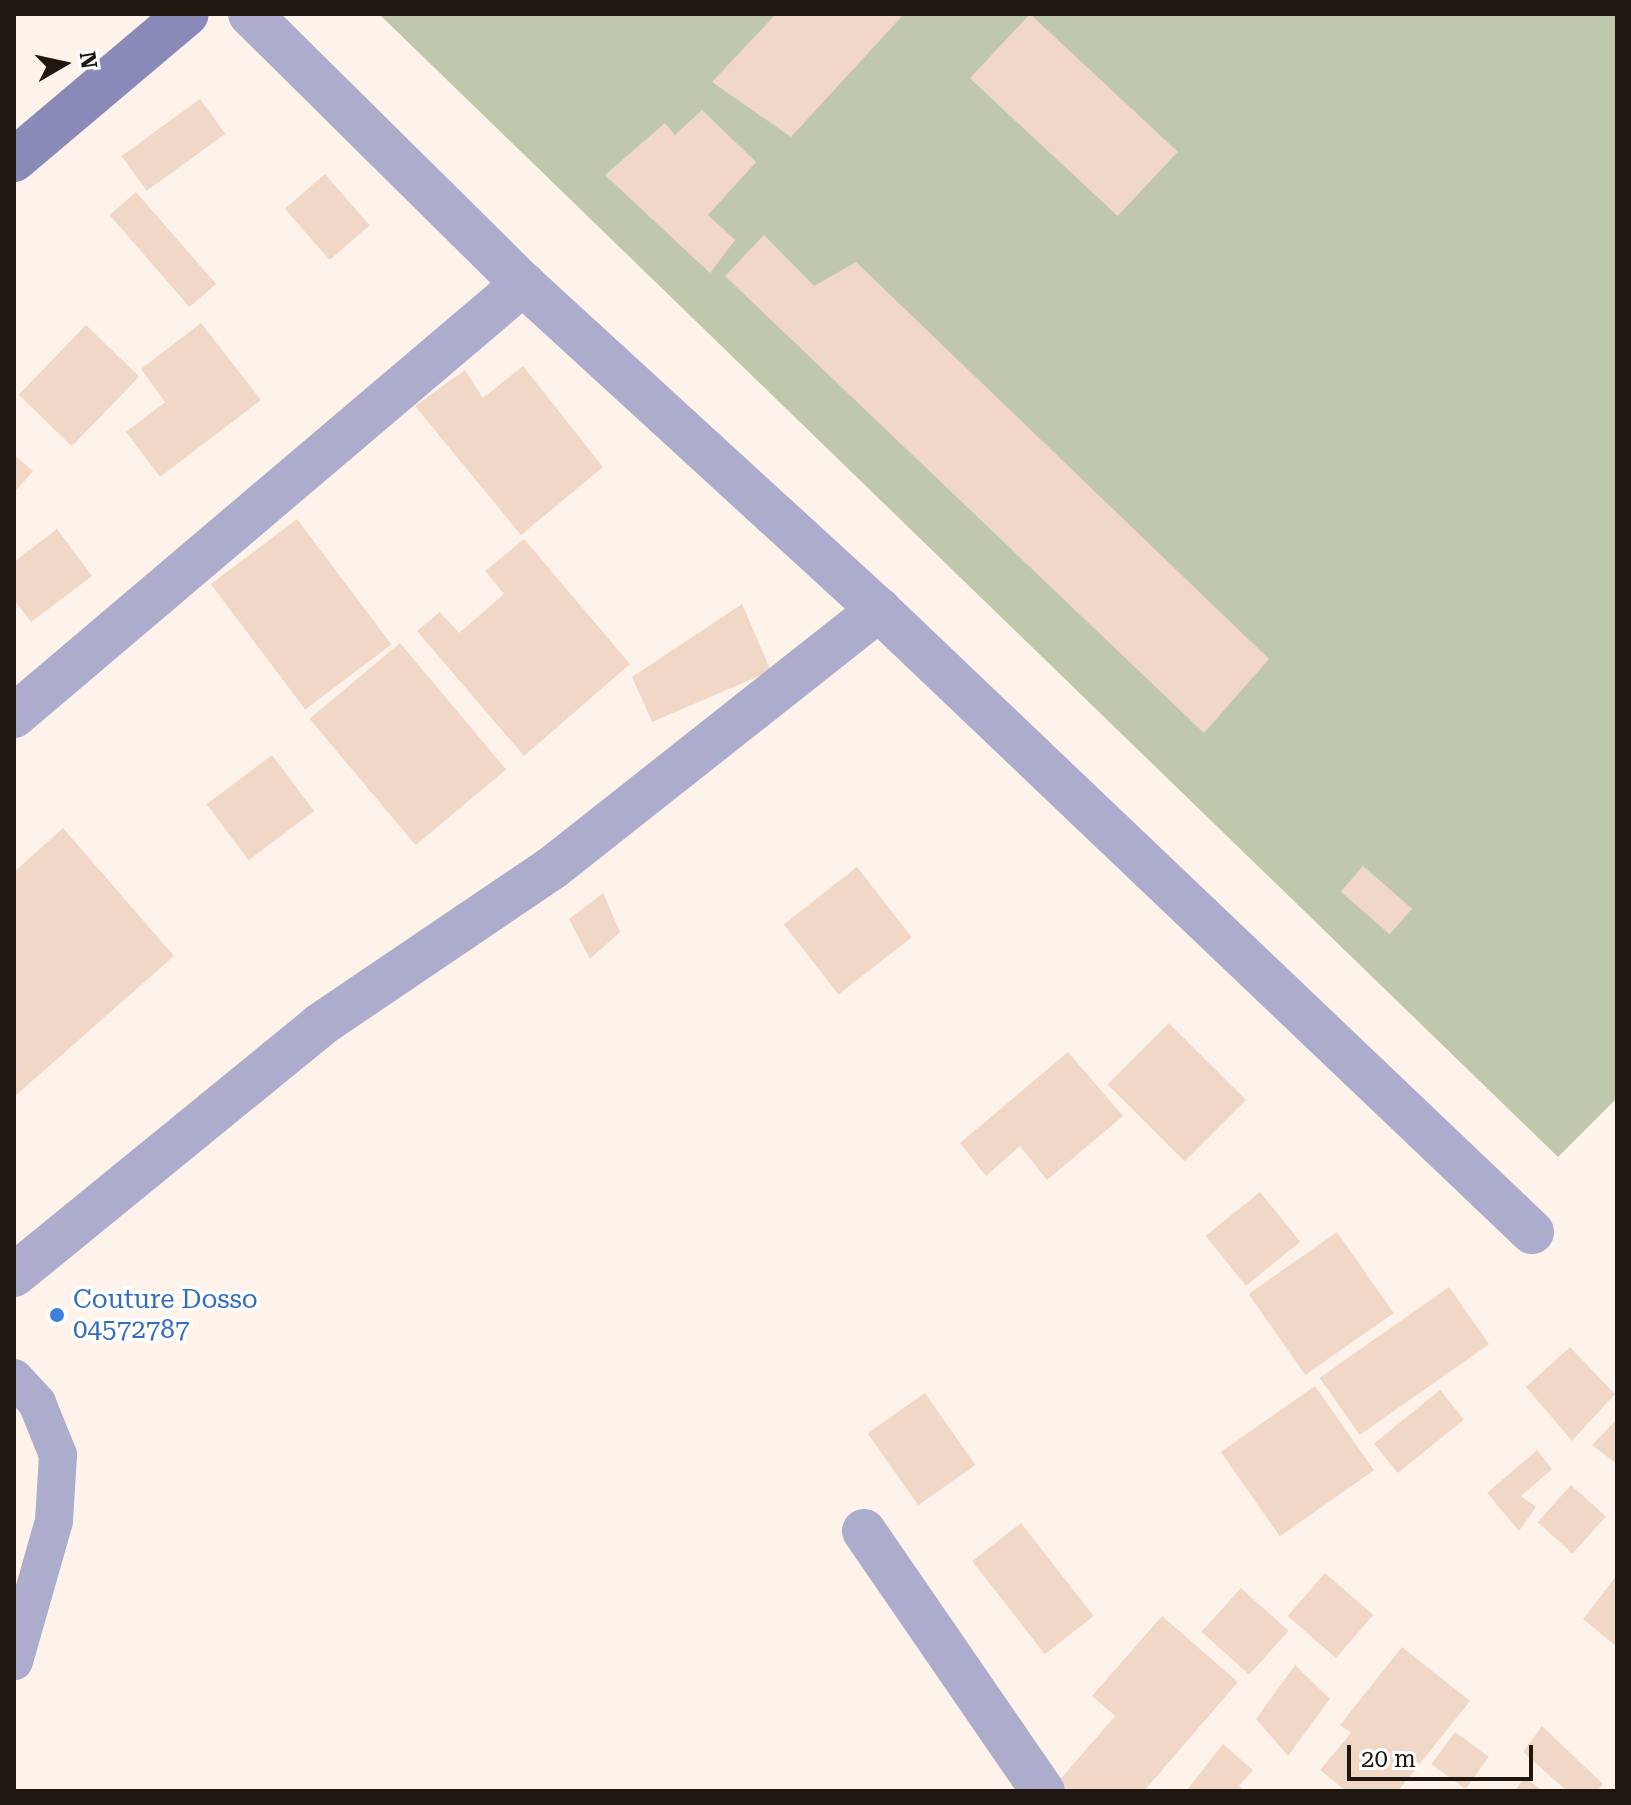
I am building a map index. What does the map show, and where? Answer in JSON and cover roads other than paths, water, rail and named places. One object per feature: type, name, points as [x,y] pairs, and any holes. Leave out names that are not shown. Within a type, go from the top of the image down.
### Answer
[{"type":"street","points":[[14,160],[187,14]]},
{"type":"street","points":[[250,14],[523,284],[879,610],[1532,1232]]},
{"type":"street","points":[[14,716],[523,284]]},
{"type":"street","points":[[14,1275],[320,1025],[552,868],[879,610]]},
{"type":"street","points":[[864,1531],[1043,1791]]},
{"type":"lane","points":[[14,1378],[37,1403],[58,1455],[54,1521],[14,1661]]},
{"type":"place","name":"Couture Dosso 04572787","points":[[57,1315]]}]
